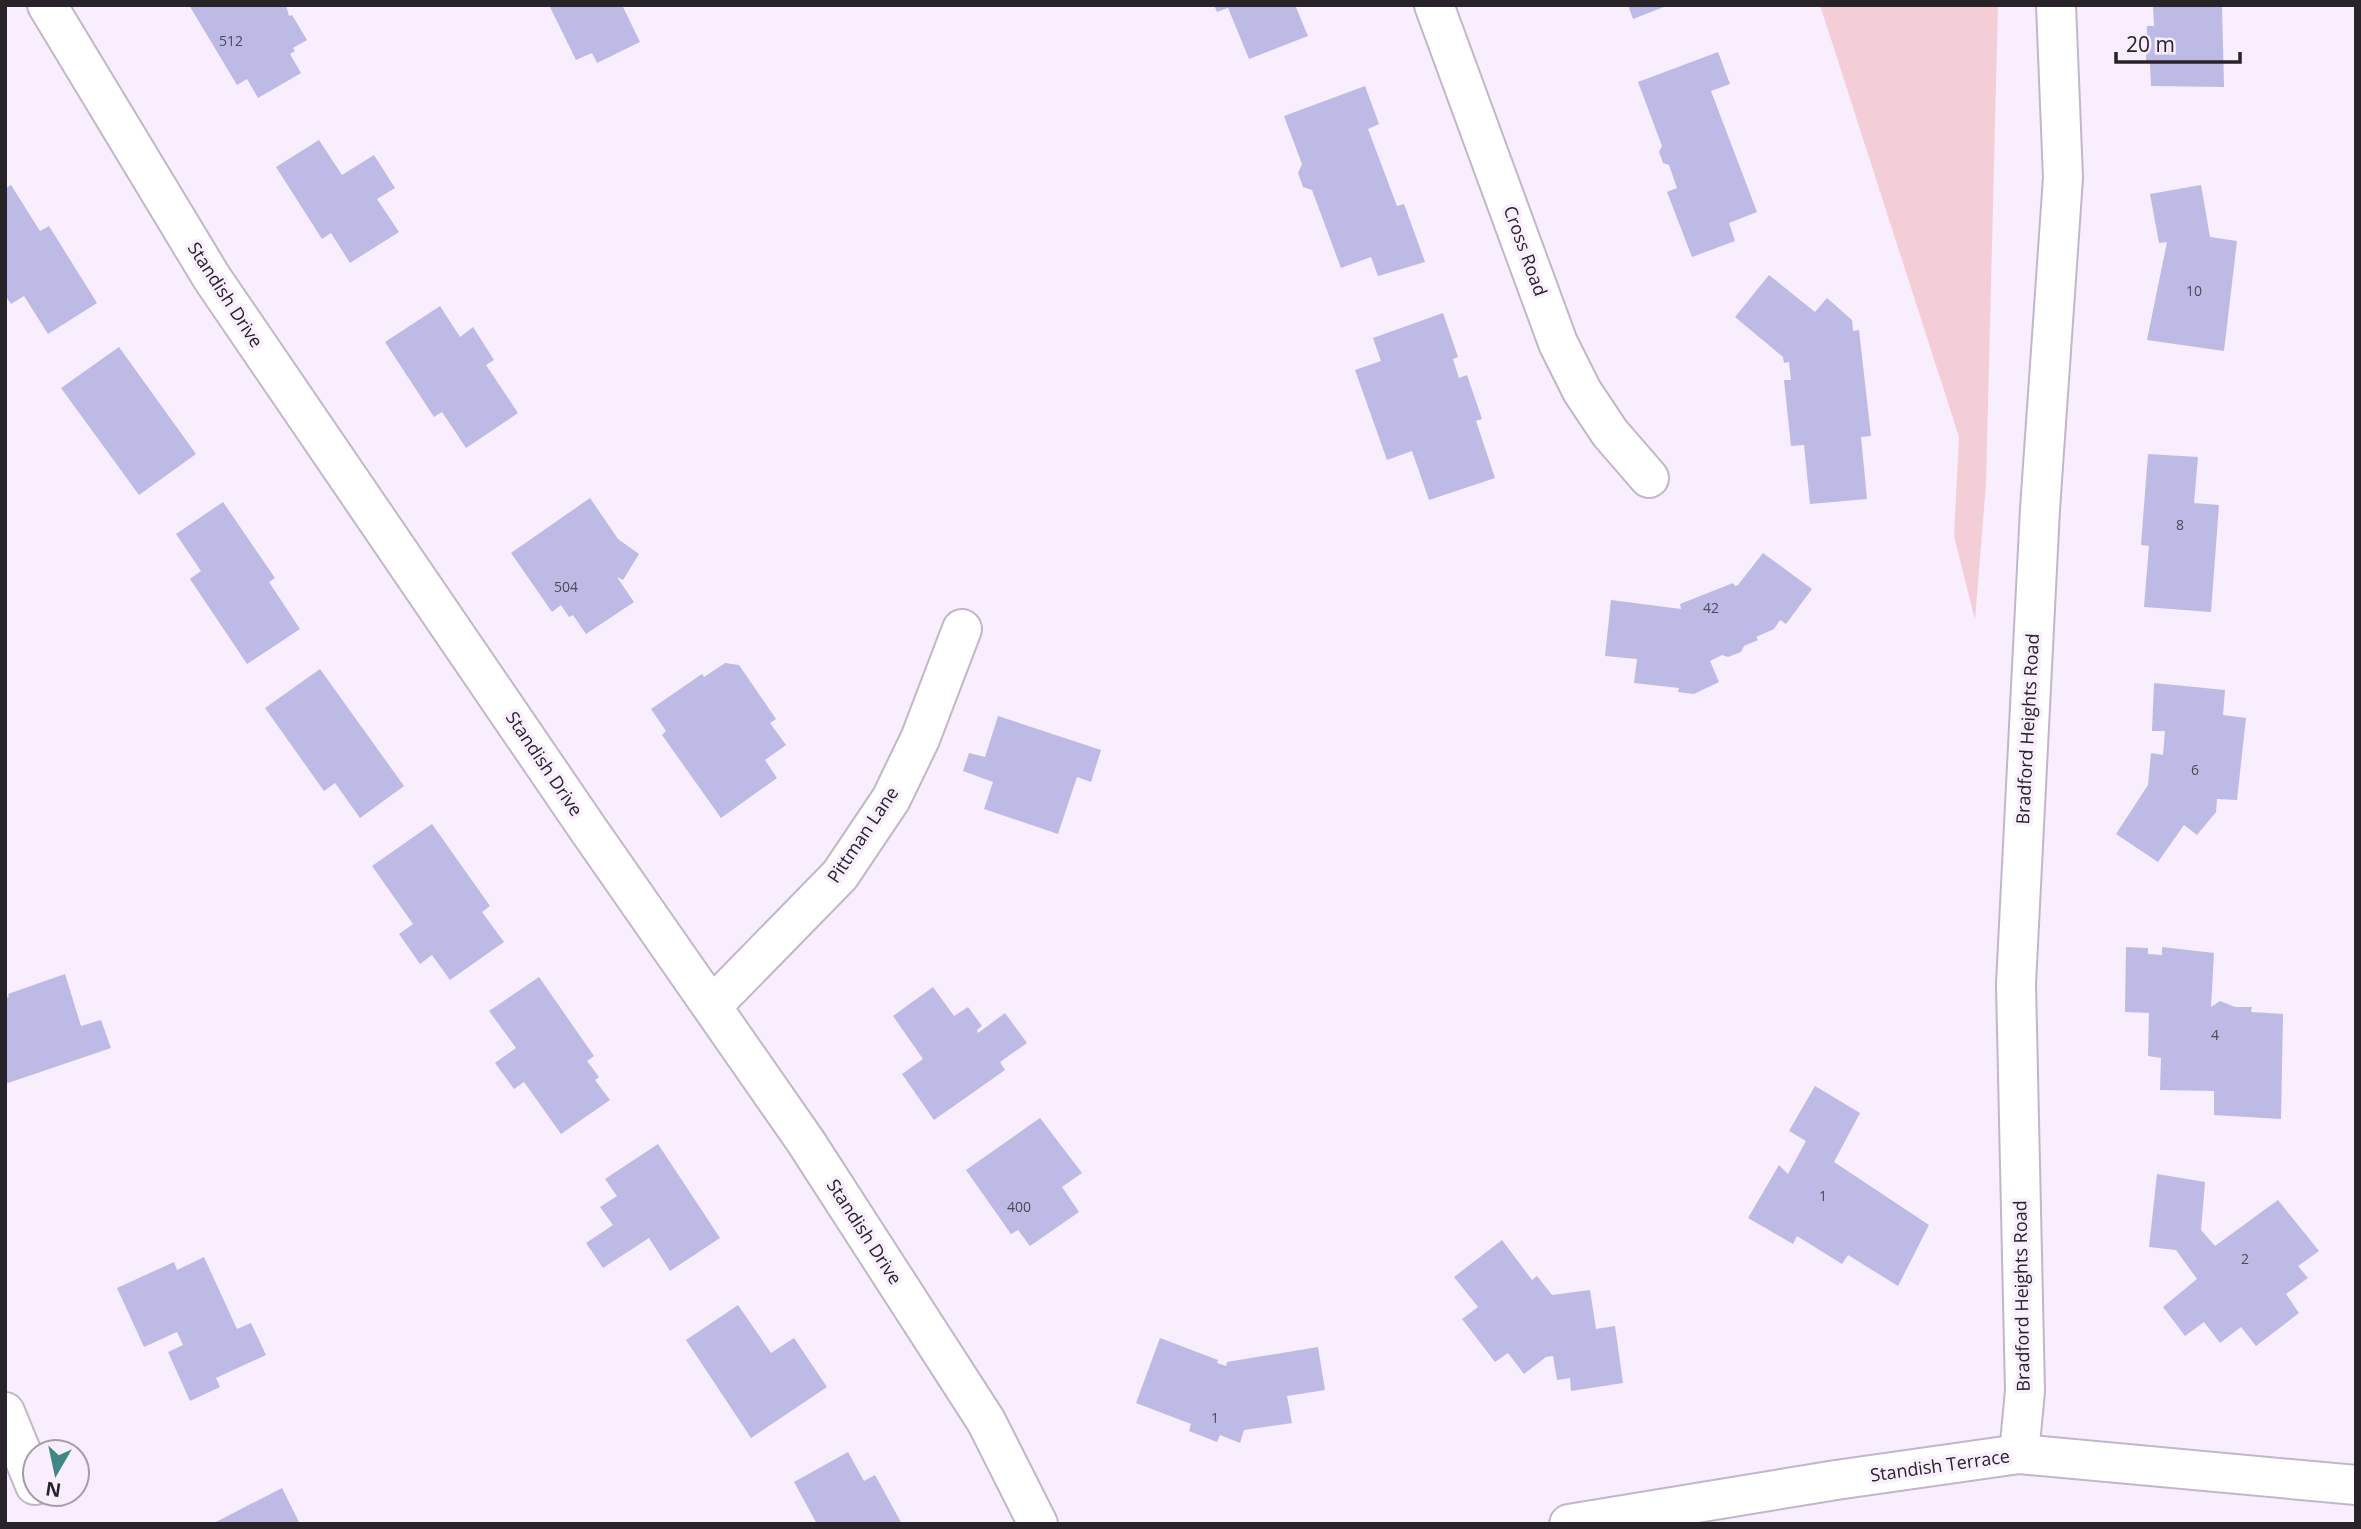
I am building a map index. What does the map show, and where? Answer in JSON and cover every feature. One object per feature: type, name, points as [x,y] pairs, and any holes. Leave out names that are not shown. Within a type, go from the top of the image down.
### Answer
[{"type":"street","name":"Standish Drive","points":[[47,5],[212,278],[806,1142],[986,1421],[1038,1524]]},
{"type":"street","name":"Cross Road","points":[[1434,5],[1558,343],[1589,402],[1610,433],[1649,478]]},
{"type":"street","name":"Bradford Heights Road","points":[[2019,1454],[2025,1391],[2015,984],[2039,523],[2063,178],[2056,5]]},
{"type":"street","name":"Pittman Lane","points":[[712,1006],[840,875],[891,799],[920,740],[962,629]]},
{"type":"street","points":[[5,1412],[21,1450]]},
{"type":"street","name":"Standish Terrace","points":[[1569,1524],[1836,1480],[2019,1454],[2356,1485]]},
{"type":"shaded area","points":[[1820,5],[1998,5],[1986,484],[1975,620],[1954,536],[1959,437]]},
{"type":"building","points":[[189,5],[286,5],[289,16],[292,15],[307,40],[293,48],[295,51],[290,54],[301,73],[258,98],[247,79],[237,85]]},
{"type":"building","points":[[549,5],[622,5],[640,42],[597,63],[592,53],[576,60]]},
{"type":"building","points":[[1214,5],[1295,5],[1308,36],[1249,59],[1228,8],[1217,12]]},
{"type":"building","points":[[1628,5],[1669,5],[1633,19]]},
{"type":"building","points":[[2153,5],[2222,5],[2224,87],[2151,86],[2150,63],[2146,62],[2147,26],[2154,26]]},
{"type":"building","points":[[1718,52],[1730,84],[1711,91],[1757,212],[1729,223],[1735,241],[1692,257],[1667,192],[1677,188],[1669,165],[1663,163],[1659,152],[1662,146],[1638,82]]},
{"type":"building","points":[[1365,86],[1379,124],[1368,129],[1397,206],[1404,204],[1425,262],[1378,276],[1371,257],[1341,268],[1312,190],[1303,187],[1298,173],[1302,164],[1284,116]]},
{"type":"building","points":[[319,140],[342,175],[374,155],[395,188],[377,199],[399,232],[350,263],[331,233],[322,239],[276,167]]},
{"type":"building","points":[[11,185],[40,231],[49,226],[97,303],[48,334],[24,296],[11,304],[5,295],[5,189]]},
{"type":"building","points":[[2201,185],[2210,237],[2237,241],[2224,351],[2147,340],[2167,242],[2159,243],[2150,194]]},
{"type":"building","points":[[1769,275],[1815,312],[1827,298],[1852,320],[1853,331],[1859,330],[1871,436],[1861,437],[1867,499],[1810,504],[1804,445],[1791,446],[1784,380],[1791,380],[1789,362],[1784,363],[1783,357],[1735,317]]},
{"type":"building","points":[[440,306],[460,337],[473,327],[494,360],[486,365],[518,413],[466,448],[442,412],[434,417],[385,342]]},
{"type":"building","points":[[1443,313],[1458,357],[1453,359],[1459,378],[1467,375],[1482,419],[1476,421],[1495,478],[1429,500],[1412,451],[1387,460],[1355,370],[1381,361],[1373,338]]},
{"type":"building","points":[[119,347],[196,454],[139,495],[61,388]]},
{"type":"building","points":[[2148,454],[2198,457],[2194,503],[2219,505],[2211,612],[2144,607],[2149,546],[2141,545]]},
{"type":"building","points":[[590,498],[618,539],[639,554],[623,580],[617,577],[634,602],[586,634],[573,615],[569,617],[561,605],[552,612],[511,553]]},
{"type":"building","points":[[223,502],[275,578],[269,582],[300,629],[247,664],[190,579],[201,571],[176,534]]},
{"type":"building","points":[[1763,553],[1812,589],[1786,624],[1780,620],[1774,629],[1756,637],[1758,640],[1744,646],[1741,652],[1728,657],[1722,655],[1710,661],[1719,682],[1694,694],[1678,692],[1679,688],[1634,683],[1637,659],[1605,656],[1611,600],[1681,609],[1680,604],[1733,583],[1738,585]]},
{"type":"building","points":[[725,663],[739,665],[776,719],[770,723],[786,745],[765,760],[777,778],[721,818],[662,735],[666,731],[651,709],[702,674],[704,677]]},
{"type":"building","points":[[320,669],[404,786],[360,818],[335,783],[324,791],[265,708]]},
{"type":"building","points":[[2154,683],[2225,690],[2223,715],[2246,718],[2237,800],[2217,799],[2216,812],[2197,835],[2184,825],[2158,862],[2116,834],[2148,785],[2151,753],[2163,755],[2165,731],[2152,731]]},
{"type":"building","points":[[998,716],[1101,750],[1091,782],[1077,777],[1058,834],[984,809],[993,782],[963,771],[969,753],[985,757]]},
{"type":"building","points":[[432,824],[490,906],[482,912],[504,942],[450,980],[432,955],[420,964],[399,934],[413,924],[372,866]]},
{"type":"building","points":[[2126,947],[2148,948],[2148,954],[2162,955],[2162,947],[2214,953],[2211,1007],[2220,1001],[2235,1007],[2252,1007],[2251,1012],[2283,1014],[2281,1119],[2214,1115],[2214,1091],[2160,1090],[2161,1058],[2148,1056],[2149,1013],[2125,1012]]},
{"type":"building","points":[[65,974],[81,1026],[101,1020],[111,1048],[5,1084],[5,998],[9,997],[8,994]]},
{"type":"building","points":[[539,977],[594,1056],[587,1061],[599,1077],[595,1080],[610,1100],[561,1134],[524,1082],[514,1089],[495,1063],[516,1048],[489,1011]]},
{"type":"building","points":[[933,987],[954,1016],[968,1007],[982,1026],[977,1030],[978,1033],[1005,1013],[1027,1043],[1000,1062],[1005,1070],[934,1120],[902,1074],[923,1059],[893,1016]]},
{"type":"building","points":[[1815,1086],[1860,1113],[1834,1162],[1929,1225],[1898,1286],[1848,1255],[1842,1264],[1797,1236],[1793,1244],[1748,1218],[1779,1165],[1788,1174],[1806,1141],[1789,1131]]},
{"type":"building","points":[[1040,1118],[1082,1173],[1062,1187],[1079,1212],[1030,1246],[1018,1230],[1011,1234],[966,1170]]},
{"type":"building","points":[[658,1144],[720,1238],[670,1271],[649,1238],[603,1268],[586,1243],[613,1225],[600,1207],[617,1196],[605,1179]]},
{"type":"building","points":[[2157,1174],[2205,1182],[2201,1230],[2215,1246],[2278,1200],[2319,1251],[2298,1266],[2308,1278],[2286,1294],[2299,1313],[2256,1346],[2241,1327],[2220,1343],[2204,1322],[2185,1336],[2163,1307],[2197,1279],[2176,1250],[2149,1247]]},
{"type":"building","points":[[1502,1240],[1532,1280],[1537,1276],[1552,1295],[1590,1290],[1596,1329],[1615,1326],[1623,1383],[1571,1391],[1570,1378],[1557,1380],[1553,1356],[1546,1357],[1524,1374],[1508,1353],[1495,1362],[1462,1319],[1478,1307],[1454,1277]]},
{"type":"building","points":[[204,1257],[237,1329],[251,1323],[266,1355],[216,1378],[220,1387],[190,1401],[168,1352],[183,1345],[177,1332],[144,1347],[117,1288],[174,1262],[177,1270]]},
{"type":"building","points":[[738,1305],[771,1353],[794,1338],[827,1387],[751,1438],[686,1340]]},
{"type":"building","points":[[1160,1338],[1218,1360],[1217,1363],[1226,1366],[1227,1362],[1318,1347],[1325,1390],[1287,1396],[1292,1423],[1244,1430],[1240,1443],[1220,1435],[1217,1442],[1189,1431],[1191,1424],[1136,1403]]},
{"type":"building","points":[[848,1452],[864,1481],[875,1475],[902,1524],[817,1524],[794,1482]]},
{"type":"building","points":[[282,1488],[300,1524],[212,1524]]}]
